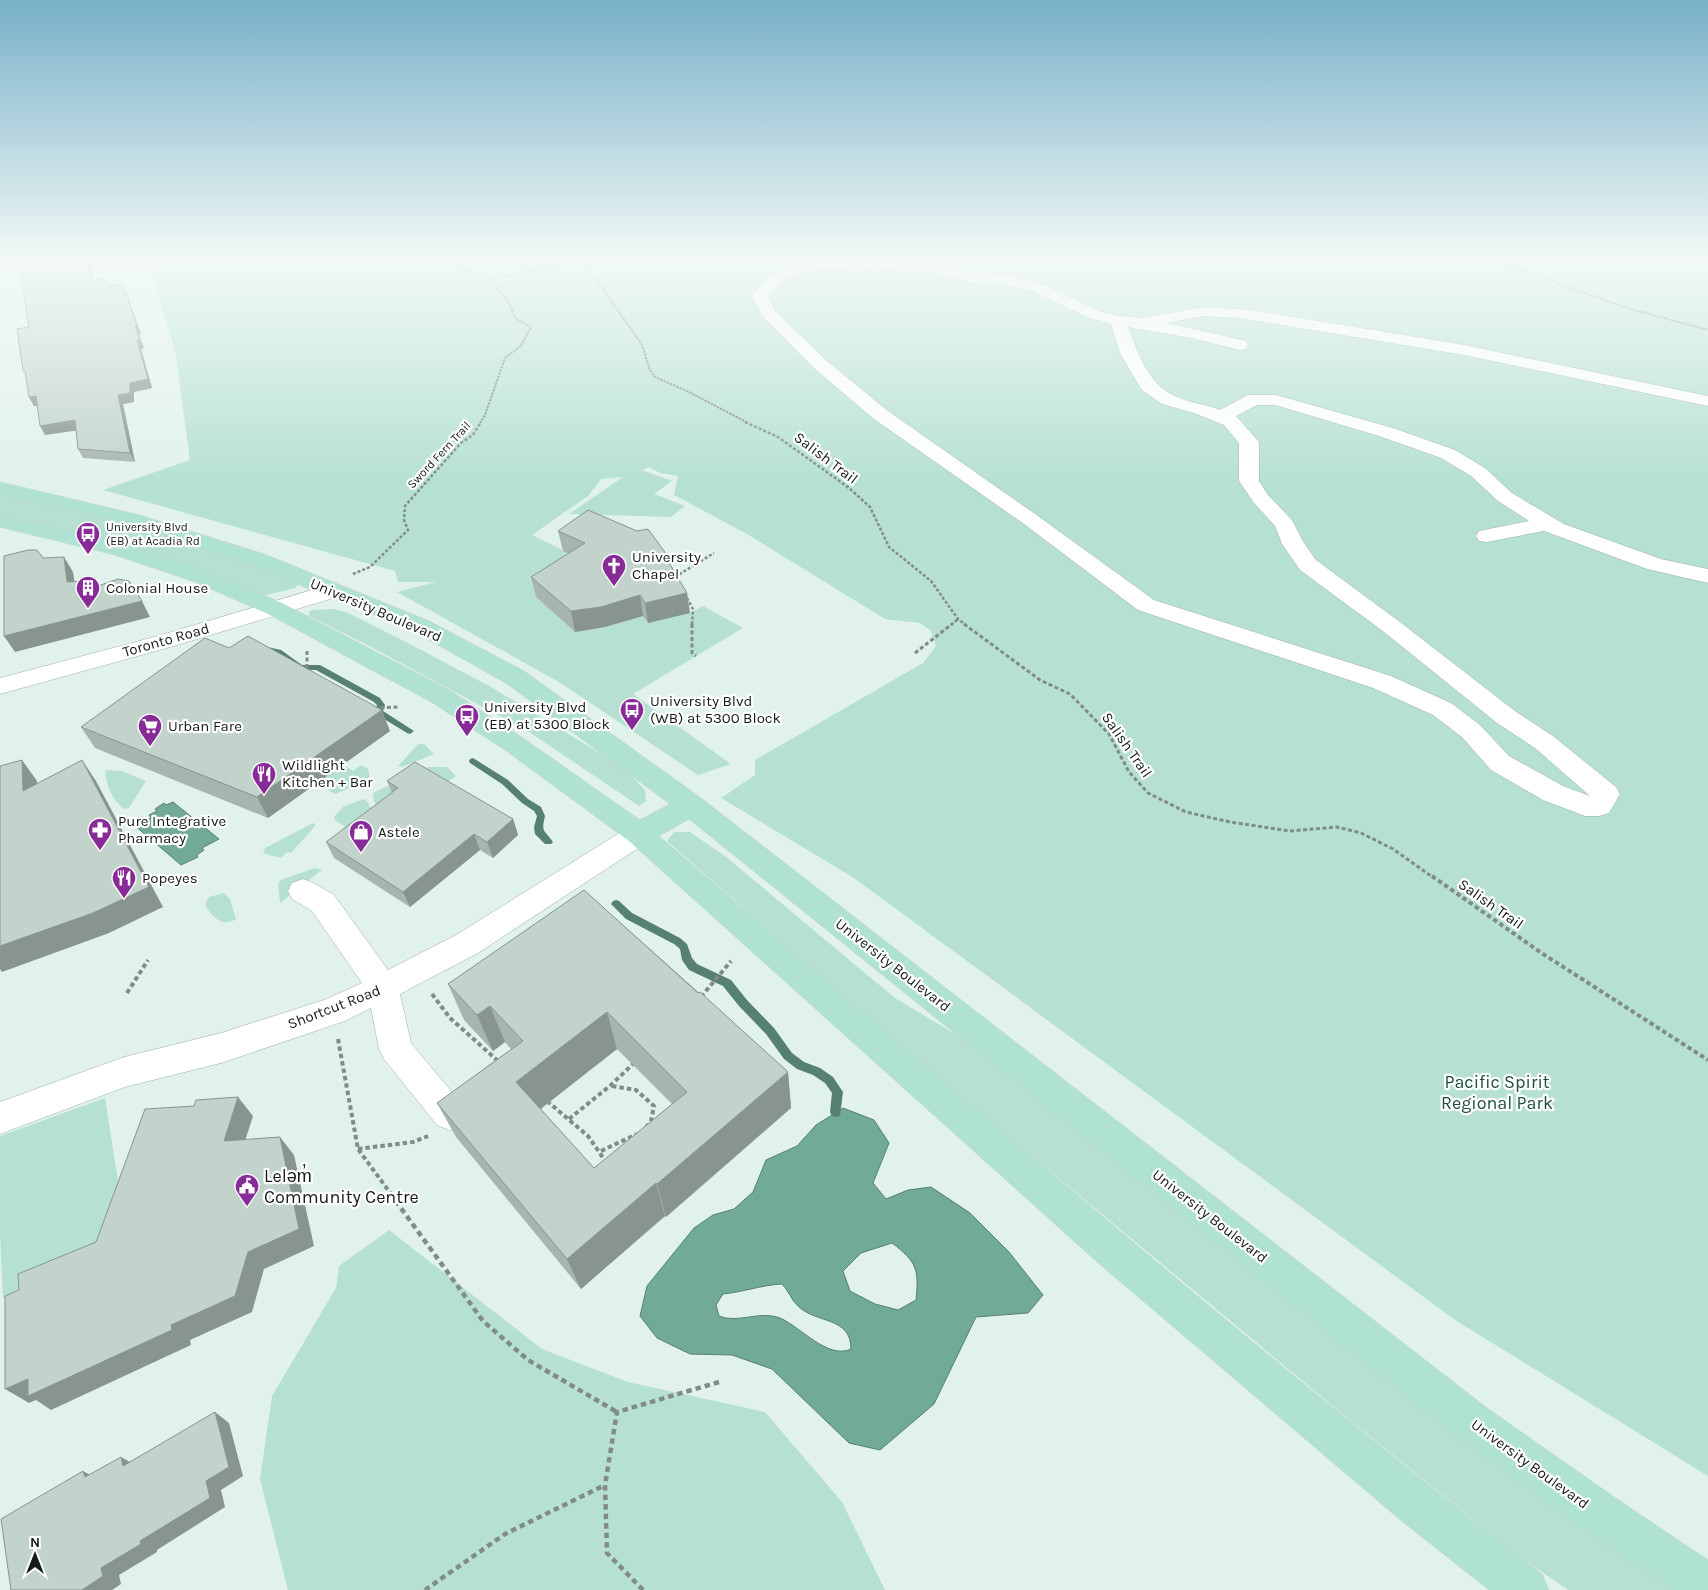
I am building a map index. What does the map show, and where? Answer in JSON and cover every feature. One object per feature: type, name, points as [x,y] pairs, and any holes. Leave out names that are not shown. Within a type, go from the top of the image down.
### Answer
[{"type":"main road","name":"University Boulevard","points":[[0,488],[88,508],[165,529],[340,584],[515,677],[691,805],[1472,1423],[1601,1515],[1708,1587]]},
{"type":"main road","points":[[0,521],[122,550],[203,577],[276,609],[442,697],[514,744],[639,834],[1109,1248],[1306,1414],[1526,1590]]},
{"type":"main road","points":[[639,834],[691,805]]},
{"type":"street","points":[[791,335],[821,365],[881,415],[1031,520],[1146,605],[1382,682],[1442,710],[1471,731],[1500,762],[1545,788],[1585,806],[1599,806],[1606,794],[1544,742],[1506,717],[1392,627],[1308,565],[1293,544],[1285,524],[1261,499],[1249,481],[1249,442],[1231,421],[1168,400],[1147,384],[1129,353],[1123,335]]},
{"type":"street","points":[[1196,335],[1240,345]]},
{"type":"street","points":[[1386,335],[1497,356],[1708,401]]},
{"type":"street","points":[[1220,417],[1254,399],[1276,400],[1386,432],[1448,454],[1478,472],[1505,497],[1556,529],[1655,564],[1708,576]]},
{"type":"street","points":[[1487,536],[1547,524]]},
{"type":"street","name":"Toronto Road","points":[[0,686],[276,609],[340,584]]},
{"type":"street","name":"Shortcut Road","points":[[0,1118],[124,1072],[221,1048],[332,1011],[415,972],[468,944],[639,834]]},
{"type":"street","points":[[303,891],[323,903],[382,988],[396,1049],[449,1114]]},
{"type":"path","name":"Sword Fern Trail","points":[[340,584],[370,567],[408,530],[404,520],[405,506],[461,443],[473,435],[485,416],[505,358],[521,346],[527,335]]},
{"type":"path","name":"Salish Trail","points":[[635,335],[642,345],[650,370],[655,377],[778,436],[849,488],[870,507],[890,547],[931,581],[958,619],[1040,680],[1070,694],[1086,709],[1109,734],[1129,772],[1148,793],[1186,812],[1230,822],[1290,831],[1337,827],[1362,833],[1393,849],[1540,952],[1708,1060]]},
{"type":"path","points":[[679,585],[675,577],[714,553]]},
{"type":"path","points":[[684,593],[694,609],[691,637],[692,653],[696,656]]},
{"type":"path","points":[[915,653],[958,619]]},
{"type":"path","points":[[307,650],[307,673]]},
{"type":"path","points":[[368,708],[398,706]]},
{"type":"path","points":[[127,993],[148,960]]},
{"type":"path","points":[[696,1003],[731,961]]},
{"type":"path","points":[[415,972],[450,1018],[504,1066]]},
{"type":"path","points":[[695,991],[709,1003]]},
{"type":"path","points":[[332,1011],[358,1149],[483,1321],[528,1360],[617,1412],[719,1382]]},
{"type":"path","points":[[569,1119],[611,1085],[638,1059]]},
{"type":"path","points":[[601,1151],[641,1132],[651,1121],[654,1106],[636,1090],[611,1085]]},
{"type":"path","points":[[540,1095],[569,1119],[601,1151],[608,1167]]},
{"type":"path","points":[[617,1412],[605,1485],[608,1553],[643,1590]]},
{"type":"path","points":[[425,1590],[506,1534],[605,1485]]},
{"type":"green space","name":"Pacific Spirit Regional Park","points":[[171,335],[1708,335],[1708,1476],[1455,1320],[854,878],[721,798],[755,775],[755,760],[923,663],[936,646],[930,630],[920,623],[885,619],[747,534],[674,495],[678,476],[660,473],[649,467],[642,470],[672,481],[654,494],[685,506],[671,517],[569,514],[623,477],[601,479],[588,496],[532,535],[589,563],[536,597],[575,632],[605,627],[643,616],[648,623],[690,613],[703,606],[743,628],[633,694],[731,764],[698,775],[559,682],[397,592],[436,582],[398,582],[395,571],[103,490],[190,460],[175,350]]},
{"type":"green space","points":[[0,493],[129,524],[242,560],[299,584],[295,588],[263,596],[126,545],[0,515]]},
{"type":"green space","points":[[333,609],[346,612],[491,687],[623,767],[645,790],[646,801],[639,806],[529,732],[309,616],[309,612],[312,610]]},
{"type":"green space","points":[[418,744],[424,744],[434,754],[402,767],[398,766]]},
{"type":"green space","points":[[343,764],[353,771],[361,765],[368,769],[370,779],[335,794],[317,783]]},
{"type":"green space","points":[[427,767],[447,767],[456,776],[439,788],[380,806],[374,802],[373,794],[375,792]]},
{"type":"green space","points":[[105,771],[122,771],[146,781],[129,808],[124,809],[110,792]]},
{"type":"green space","points":[[363,799],[367,801],[379,823],[361,837],[335,820],[334,817],[343,807]]},
{"type":"green space","points":[[313,823],[316,825],[291,853],[287,852],[281,858],[263,853],[265,848]]},
{"type":"green space","points":[[674,832],[690,832],[725,856],[895,998],[962,1038],[1688,1590],[1568,1590],[1520,1557],[1347,1418],[930,1071],[667,841]]},
{"type":"green space","points":[[315,868],[322,870],[280,903],[278,885],[280,880]]},
{"type":"green space","points":[[224,893],[230,899],[236,919],[226,922],[213,916],[205,904],[209,897]]},
{"type":"green space","points":[[105,1098],[128,1245],[3,1298],[0,1233],[0,1136]]},
{"type":"green space","points":[[389,1230],[542,1349],[628,1382],[765,1412],[842,1502],[885,1590],[288,1590],[260,1479],[272,1396],[336,1288],[339,1266]]},
{"type":"shaded area","points":[[173,802],[219,839],[202,848],[204,850],[197,855],[198,857],[181,865],[134,825],[142,820],[144,822],[151,818],[149,815],[157,811],[155,809],[164,803],[166,805]]},
{"type":"shaded area","points":[[843,1108],[874,1120],[889,1143],[873,1183],[886,1199],[908,1190],[931,1187],[970,1213],[1009,1252],[1043,1295],[1028,1313],[976,1317],[934,1404],[880,1450],[849,1443],[772,1369],[732,1355],[690,1354],[657,1338],[640,1316],[647,1286],[694,1228],[713,1215],[734,1209],[753,1192],[766,1160],[797,1146],[816,1125]],"holes":[[[892,1243],[911,1261],[917,1281],[916,1300],[898,1310],[875,1304],[850,1291],[843,1271],[861,1253]],[[782,1284],[796,1304],[805,1312],[831,1322],[845,1331],[849,1338],[851,1349],[833,1350],[815,1341],[780,1318],[765,1315],[734,1319],[719,1316],[716,1305],[723,1294]]]},
{"type":"building","points":[[18,335],[138,335],[140,340],[137,340],[148,379],[130,383],[130,393],[118,395],[130,453],[78,449],[75,420],[40,426],[36,396],[29,397],[25,371],[23,371]]},
{"type":"building","name":"University Chapel","points":[[588,510],[637,531],[648,529],[667,555],[665,556],[687,593],[645,603],[640,595],[601,607],[571,611],[531,577],[585,543],[558,531]]},
{"type":"building","name":"Colonial House","points":[[28,550],[37,550],[43,558],[64,557],[67,582],[83,581],[95,587],[118,579],[129,581],[142,601],[4,636],[4,556]]},
{"type":"building","points":[[248,636],[382,710],[257,797],[81,727],[205,638],[229,648]]},
{"type":"building","points":[[22,760],[23,791],[82,760],[149,887],[93,913],[0,946],[0,766]]},
{"type":"building","points":[[415,762],[513,819],[487,842],[474,834],[403,892],[326,842],[398,788],[387,781]]},
{"type":"building","points":[[584,890],[788,1072],[567,1259],[437,1103],[523,1041],[490,1006],[477,1015],[448,984]],"holes":[[[607,1012],[687,1092],[594,1168],[516,1082]]]},
{"type":"building","points":[[238,1097],[224,1141],[280,1137],[299,1229],[248,1252],[235,1296],[171,1325],[172,1330],[28,1396],[28,1379],[5,1389],[5,1296],[19,1290],[18,1274],[96,1242],[145,1109],[194,1106],[196,1100]]},
{"type":"building","points":[[215,1412],[229,1467],[206,1481],[210,1498],[140,1541],[141,1544],[101,1568],[103,1576],[82,1590],[11,1590],[1,1519],[83,1471],[85,1477],[121,1457],[123,1466]]},
{"type":"waterway","points":[[263,648],[278,652],[300,668],[317,667],[377,700],[381,705],[379,712],[410,731]]},
{"type":"waterway","points":[[473,761],[505,782],[525,801],[538,809],[541,816],[538,827],[540,834],[548,842]]},
{"type":"waterway","points":[[616,904],[629,916],[677,941],[684,947],[687,960],[693,967],[727,983],[770,1031],[788,1056],[801,1066],[816,1071],[829,1080],[838,1092],[836,1112]]},
{"type":"place","name":"University Blvd (EB) at Acadia Rd","points":[[88,555]]},
{"type":"place","name":"University Chapel","points":[[614,587]]},
{"type":"place","name":"Colonial House","points":[[88,609]]},
{"type":"place","name":"University Blvd (WB) at 5300 Block","points":[[632,731]]},
{"type":"place","name":"University Blvd (EB) at 5300 Block","points":[[467,737]]},
{"type":"place","name":"Urban Fare","points":[[150,747]]},
{"type":"place","name":"Wildlight Kitchen + Bar","points":[[264,795]]},
{"type":"place","name":"Pure Integrative Pharmacy","points":[[100,851]]},
{"type":"place","name":"Astele","points":[[361,853]]},
{"type":"place","name":"Popeyes","points":[[124,899]]},
{"type":"place","name":"Leləm̓ Community Centre","points":[[247,1207]]}]
